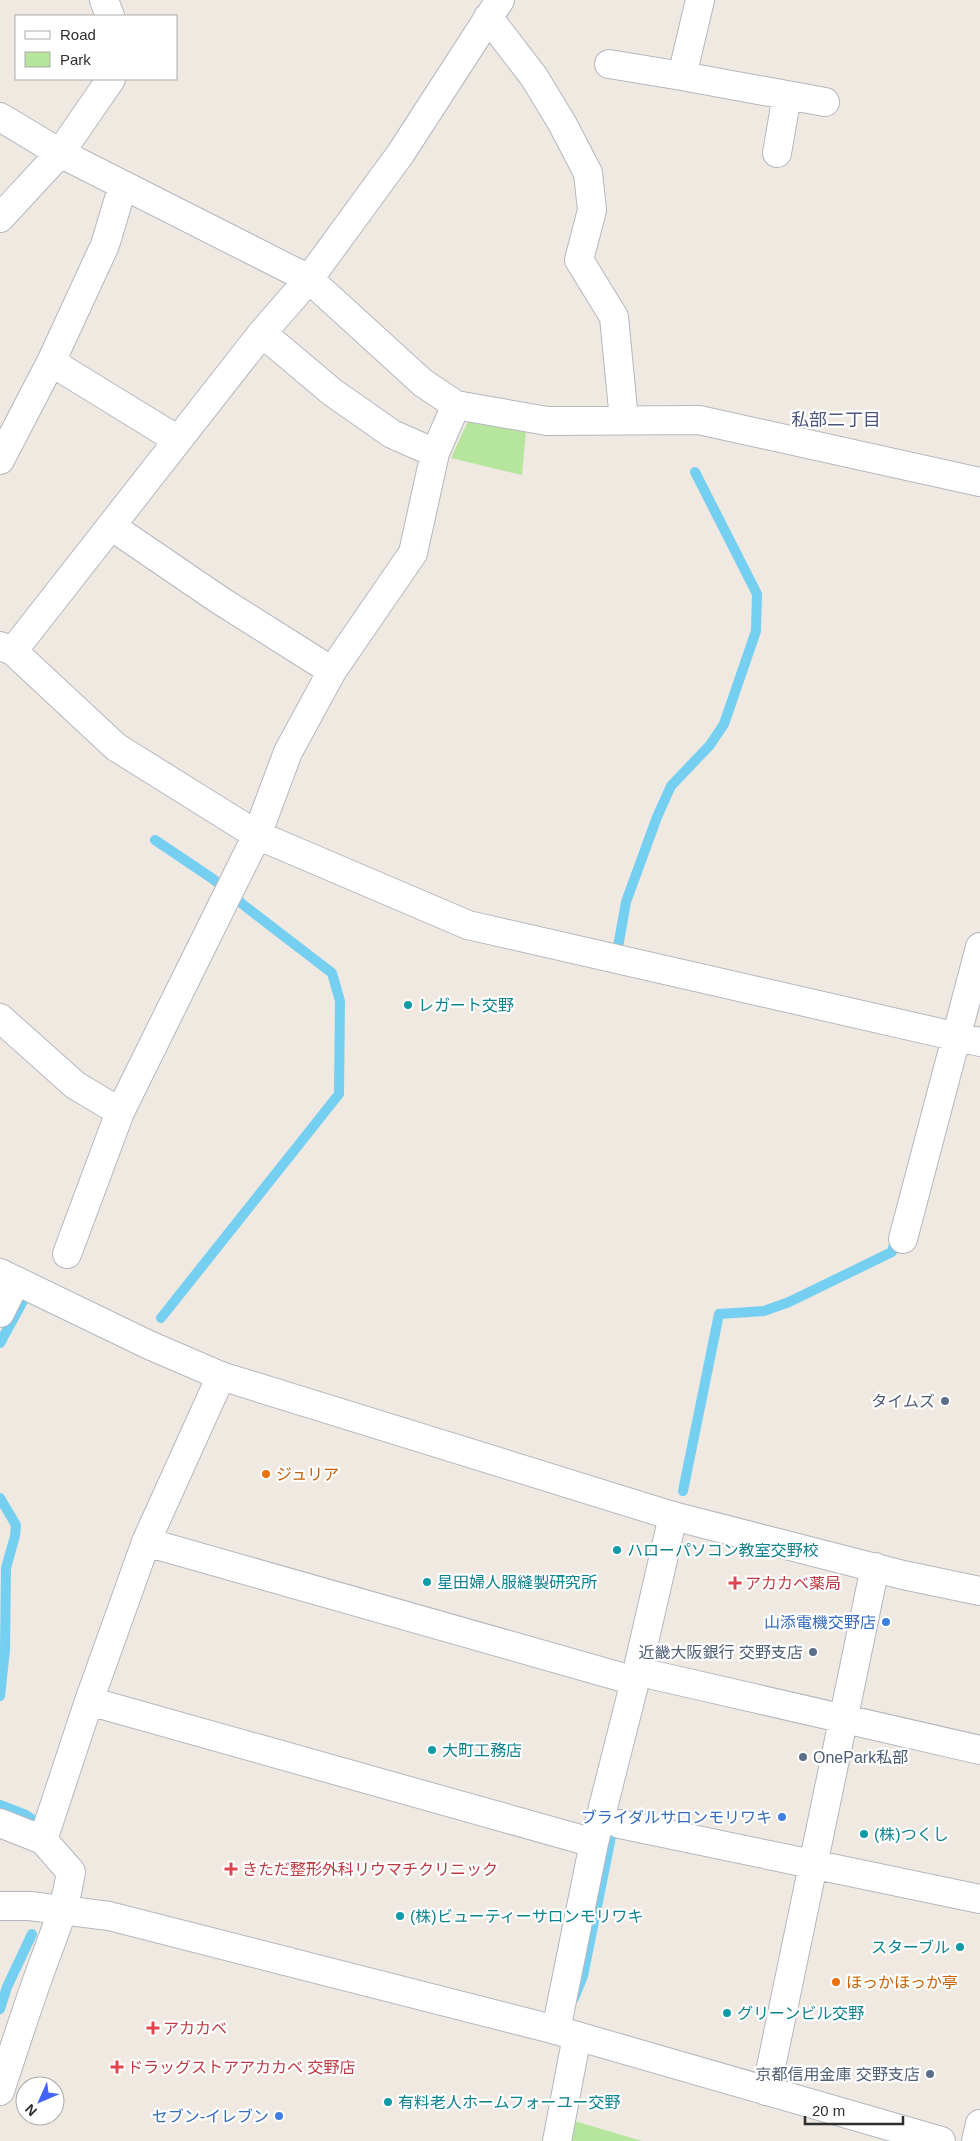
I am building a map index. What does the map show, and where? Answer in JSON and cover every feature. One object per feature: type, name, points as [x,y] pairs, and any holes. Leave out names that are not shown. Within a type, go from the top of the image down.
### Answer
[{"type":"street","points":[[104,0],[110,15]]},
{"type":"street","points":[[682,76],[700,0]]},
{"type":"street","points":[[624,420],[614,317],[579,260],[592,210],[588,173],[562,123],[494,9],[401,153],[308,279],[262,333],[112,526],[6,648],[116,747],[257,835],[468,924],[968,1039]]},
{"type":"street","points":[[609,64],[825,102]]},
{"type":"street","points":[[0,218],[60,153],[110,80]]},
{"type":"street","points":[[778,153],[787,94]]},
{"type":"street","points":[[0,117],[60,153],[308,279],[423,384],[456,404],[547,421],[699,420],[980,482]]},
{"type":"street","points":[[0,460],[51,362],[105,246],[123,186]]},
{"type":"street","points":[[262,333],[332,392],[392,434],[435,453]]},
{"type":"street","points":[[51,362],[178,440]]},
{"type":"street","points":[[67,1254],[120,1112],[257,835],[288,752],[332,671],[413,553],[435,453],[456,404]]},
{"type":"street","points":[[112,526],[220,601],[332,671]]},
{"type":"street","points":[[903,1238],[968,1039],[980,947]]},
{"type":"street","points":[[0,1018],[75,1085],[120,1112]]},
{"type":"street","points":[[0,1313],[8,1277],[149,1345],[221,1376],[673,1516],[980,1592]]},
{"type":"street","points":[[43,1840],[89,1701],[146,1542],[221,1376]]},
{"type":"street","points":[[557,2141],[566,2033],[594,1843],[644,1678],[673,1516]]},
{"type":"street","points":[[146,1542],[644,1678],[844,1719],[980,1750]]},
{"type":"street","points":[[766,2091],[875,1567]]},
{"type":"street","points":[[89,1701],[594,1843]]},
{"type":"street","points":[[0,1823],[43,1840],[71,1872],[64,1910],[46,1956],[0,2091]]},
{"type":"street","points":[[620,1824],[980,1899]]},
{"type":"street","points":[[0,1906],[30,1906],[109,1916],[566,2033],[941,2141]]},
{"type":"street","points":[[976,2141],[980,2124]]},
{"type":"green space","points":[[469,419],[526,431],[522,475],[451,458]]},
{"type":"green space","points":[[564,2118],[642,2141],[560,2141]]},
{"type":"waterway","points":[[618,947],[626,902],[657,817],[671,786],[710,745],[724,724],[756,631],[757,594],[695,472]]},
{"type":"waterway","points":[[155,840],[213,879],[246,907],[332,973],[340,1001],[339,1094],[161,1318]]},
{"type":"waterway","points":[[683,1491],[719,1314],[764,1311],[789,1302],[892,1252],[896,1236]]},
{"type":"waterway","points":[[0,1343],[23,1301]]},
{"type":"waterway","points":[[0,1498],[16,1525],[15,1536],[6,1568],[5,1650],[0,1696]]},
{"type":"waterway","points":[[0,1805],[26,1815],[39,1824]]},
{"type":"waterway","points":[[574,1998],[583,1976],[614,1822]]},
{"type":"waterway","points":[[0,2009],[7,1987],[32,1934]]},
{"type":"place","name":"レガート交野","points":[[408,1005]]},
{"type":"place","name":"タイムズ","points":[[945,1401]]},
{"type":"place","name":"ジュリア","points":[[266,1474]]},
{"type":"place","name":"ハローパソコン教室交野校","points":[[617,1550]]},
{"type":"place","name":"星田婦人服縫製研究所","points":[[427,1582]]},
{"type":"place","name":"アカカベ薬局","points":[[735,1583]]},
{"type":"place","name":"山添電機交野店","points":[[886,1622]]},
{"type":"place","name":"近畿大阪銀行 交野支店","points":[[813,1652]]},
{"type":"place","name":"大町工務店","points":[[432,1750]]},
{"type":"place","name":"OnePark私部","points":[[803,1757]]},
{"type":"place","name":"ブライダルサロンモリワキ","points":[[782,1817]]},
{"type":"place","name":"(株)つくし","points":[[864,1834]]},
{"type":"place","name":"きただ整形外科リウマチクリニック","points":[[231,1869]]},
{"type":"place","name":"(株)ビューティーサロンモリワキ","points":[[400,1916]]},
{"type":"place","name":"スターブル","points":[[960,1947]]},
{"type":"place","name":"ほっかほっか亭","points":[[836,1982]]},
{"type":"place","name":"グリーンビル交野","points":[[727,2013]]},
{"type":"place","name":"アカカベ","points":[[153,2028]]},
{"type":"place","name":"ドラッグストアアカカベ 交野店","points":[[117,2067]]},
{"type":"place","name":"京都信用金庫 交野支店","points":[[930,2074]]},
{"type":"place","name":"有料老人ホームフォーユー交野","points":[[388,2102]]},
{"type":"place","name":"セブン-イレブン","points":[[279,2116]]},
{"type":"district","name":"私部二丁目","points":[[836,420]]}]
